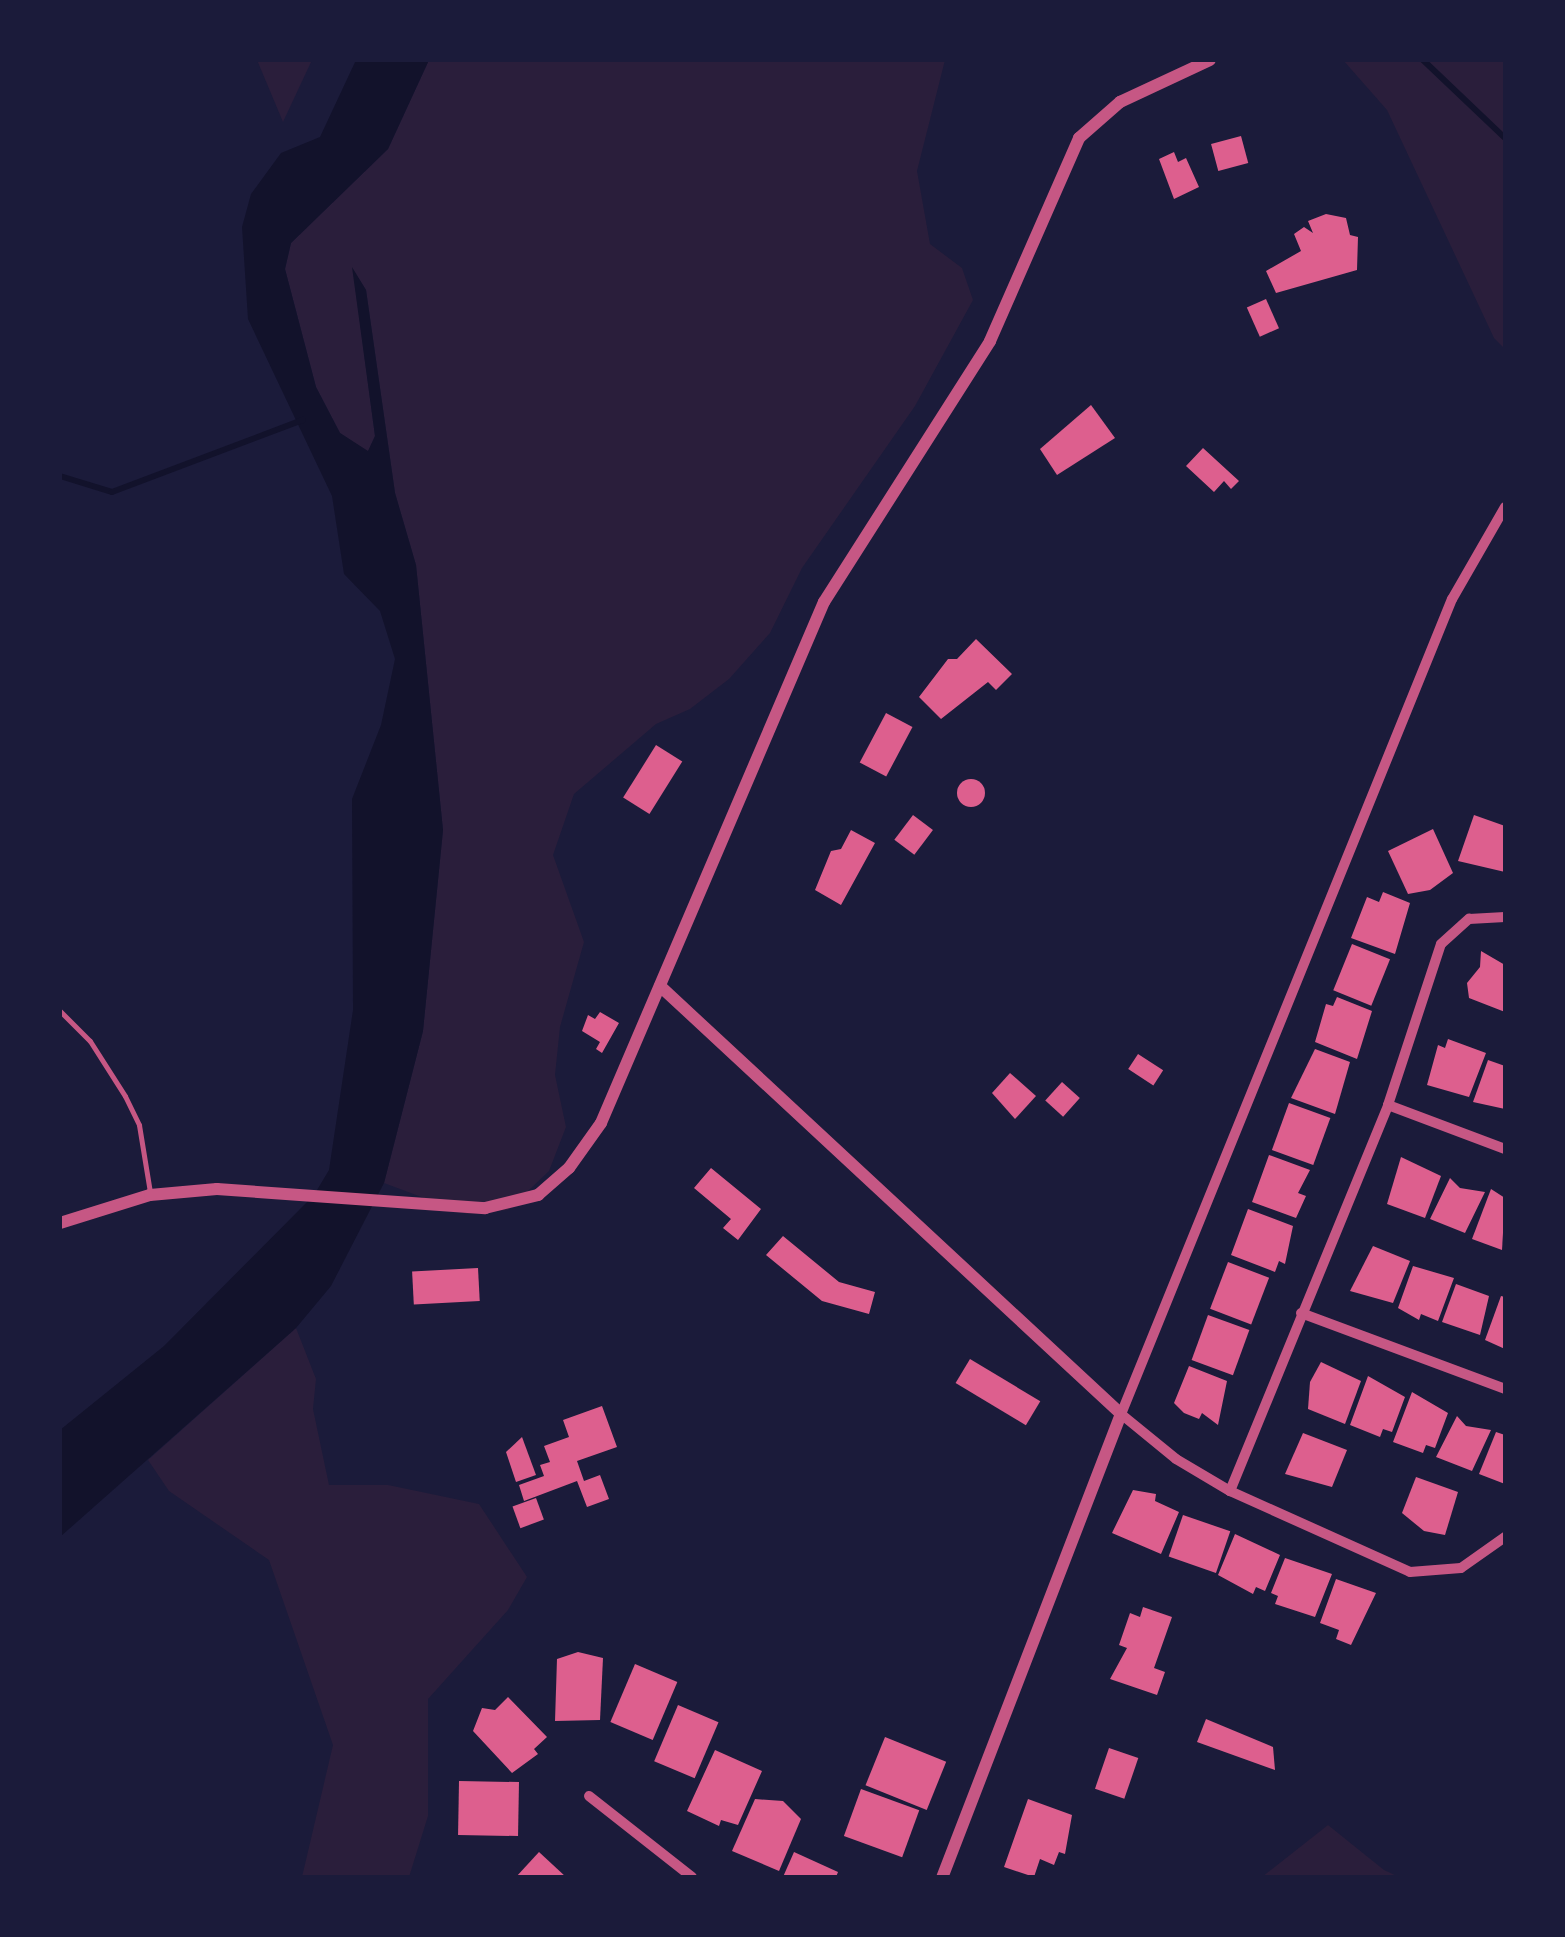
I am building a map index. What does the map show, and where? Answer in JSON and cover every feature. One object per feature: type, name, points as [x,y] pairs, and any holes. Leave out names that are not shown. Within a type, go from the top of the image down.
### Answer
[{"type":"street","points":[[60,1224],[150,1195],[284,1191],[485,1208],[538,1195],[552,1184],[601,1122],[824,602],[990,342],[1079,138],[1120,102],[1210,60]]},
{"type":"street","points":[[942,1877],[1122,1414],[1452,599],[1505,507]]},
{"type":"street","points":[[1230,1490],[1388,1105],[1442,944],[1470,918],[1505,917]]},
{"type":"street","points":[[660,986],[1122,1414],[1176,1459],[1230,1490],[1410,1572],[1461,1568],[1505,1537]]},
{"type":"street","points":[[1388,1105],[1505,1150]]},
{"type":"street","points":[[1301,1312],[1505,1389]]},
{"type":"street","points":[[589,1796],[692,1877]]},
{"type":"lane","points":[[60,1011],[90,1041],[125,1096],[139,1125],[150,1195]]},
{"type":"shaded area","points":[[257,60],[312,60],[283,122]]},
{"type":"shaded area","points":[[356,60],[429,60],[388,149],[291,243],[285,269],[316,387],[340,433],[368,451],[375,436],[352,267],[366,290],[395,493],[416,565],[443,830],[423,1031],[384,1183],[331,1286],[296,1328],[60,1537],[60,1430],[164,1346],[314,1195],[329,1170],[353,1010],[352,799],[381,725],[395,659],[380,611],[344,574],[332,496],[248,319],[242,227],[251,194],[281,153],[320,137]]},
{"type":"shaded area","points":[[429,60],[945,60],[917,171],[930,244],[962,268],[973,300],[915,406],[802,568],[770,633],[729,679],[690,709],[656,724],[574,794],[553,855],[584,942],[560,1027],[555,1075],[566,1127],[549,1171],[508,1210],[467,1214],[384,1183],[423,1031],[443,830],[416,565],[395,493],[366,290],[353,270],[375,436],[368,452],[340,433],[316,387],[285,269],[291,243],[388,149]]},
{"type":"shaded area","points":[[1343,60],[1505,60],[1505,349],[1494,338],[1387,110]]},
{"type":"shaded area","points":[[296,1328],[316,1379],[313,1409],[329,1485],[388,1485],[479,1504],[527,1577],[508,1610],[428,1699],[428,1816],[409,1877],[302,1877],[333,1745],[269,1560],[169,1491],[148,1460]]},
{"type":"shaded area","points":[[1328,1825],[1384,1870],[1399,1877],[1262,1877]]},
{"type":"building","points":[[1241,136],[1248,163],[1218,171],[1211,144]]},
{"type":"building","points":[[1174,152],[1178,162],[1186,158],[1199,187],[1174,199],[1159,159]]},
{"type":"building","points":[[1326,214],[1346,218],[1350,235],[1358,237],[1357,270],[1276,293],[1266,271],[1301,251],[1294,234],[1304,227],[1313,233],[1308,221]]},
{"type":"building","points":[[1266,299],[1279,328],[1260,337],[1247,308]]},
{"type":"building","points":[[1091,405],[1115,438],[1057,475],[1040,449]]},
{"type":"building","points":[[1203,448],[1239,481],[1231,489],[1224,481],[1214,492],[1186,466]]},
{"type":"building","points":[[976,639],[1012,674],[996,690],[988,682],[941,719],[919,697],[948,659],[957,659]]},
{"type":"building","points":[[886,713],[912,727],[886,777],[860,762]]},
{"type":"building","points":[[656,745],[682,761],[649,814],[623,798]]},
{"type":"building","points":[[971,779],[981,783],[985,793],[981,803],[971,807],[961,803],[957,793],[961,783]]},
{"type":"building","points":[[913,815],[933,830],[914,855],[894,840]]},
{"type":"building","points":[[1474,815],[1505,826],[1505,872],[1458,861]]},
{"type":"building","points":[[1433,829],[1453,873],[1430,890],[1408,894],[1388,851]]},
{"type":"building","points":[[851,830],[875,843],[841,905],[815,890],[831,851],[841,849]]},
{"type":"building","points":[[1383,892],[1410,903],[1395,954],[1351,938],[1367,897],[1379,902]]},
{"type":"building","points":[[1352,944],[1390,959],[1371,1006],[1333,990]]},
{"type":"building","points":[[1481,951],[1505,965],[1505,1012],[1469,998],[1467,983],[1480,967]]},
{"type":"building","points":[[1337,997],[1372,1011],[1357,1059],[1315,1042],[1326,1004],[1333,1006]]},
{"type":"building","points":[[600,1012],[619,1023],[602,1053],[596,1049],[600,1042],[582,1031],[588,1015],[595,1019]]},
{"type":"building","points":[[1448,1039],[1486,1053],[1469,1097],[1427,1085],[1438,1045],[1445,1048]]},
{"type":"building","points":[[1315,1049],[1350,1062],[1335,1114],[1291,1098]]},
{"type":"building","points":[[1138,1054],[1163,1070],[1153,1085],[1128,1069]]},
{"type":"building","points":[[1488,1060],[1505,1066],[1505,1109],[1473,1102]]},
{"type":"building","points":[[1010,1073],[1036,1096],[1015,1119],[992,1093]]},
{"type":"building","points":[[1062,1082],[1080,1098],[1063,1117],[1045,1101]]},
{"type":"building","points":[[1289,1103],[1330,1118],[1313,1165],[1272,1150]]},
{"type":"building","points":[[1269,1155],[1310,1170],[1298,1193],[1306,1196],[1296,1218],[1252,1202]]},
{"type":"building","points":[[1401,1157],[1441,1176],[1425,1218],[1387,1204]]},
{"type":"building","points":[[711,1168],[761,1209],[738,1240],[723,1228],[731,1219],[694,1188]]},
{"type":"building","points":[[1450,1178],[1460,1188],[1485,1192],[1465,1233],[1430,1219]]},
{"type":"building","points":[[1491,1189],[1505,1198],[1502,1250],[1472,1239]]},
{"type":"building","points":[[1248,1209],[1293,1226],[1285,1264],[1279,1261],[1275,1272],[1231,1255]]},
{"type":"building","points":[[783,1236],[839,1282],[875,1292],[869,1314],[822,1301],[766,1255]]},
{"type":"building","points":[[1373,1246],[1410,1261],[1393,1303],[1350,1291]]},
{"type":"building","points":[[1228,1262],[1269,1278],[1251,1324],[1210,1309]]},
{"type":"building","points":[[1413,1266],[1454,1278],[1438,1321],[1421,1314],[1419,1320],[1398,1308]]},
{"type":"building","points":[[478,1268],[480,1301],[414,1304],[412,1271]]},
{"type":"building","points":[[1456,1284],[1489,1296],[1480,1335],[1442,1322]]},
{"type":"building","points":[[1501,1296],[1505,1297],[1505,1349],[1485,1340]]},
{"type":"building","points":[[1208,1315],[1249,1330],[1233,1375],[1192,1360]]},
{"type":"building","points":[[970,1359],[1040,1401],[1026,1425],[956,1383]]},
{"type":"building","points":[[1321,1362],[1361,1381],[1345,1424],[1308,1409],[1310,1382]]},
{"type":"building","points":[[1189,1366],[1227,1381],[1218,1425],[1202,1413],[1199,1419],[1184,1413],[1174,1403]]},
{"type":"building","points":[[1368,1376],[1405,1397],[1392,1432],[1383,1429],[1380,1437],[1350,1425]]},
{"type":"building","points":[[1412,1392],[1448,1413],[1435,1448],[1426,1445],[1423,1453],[1393,1442]]},
{"type":"building","points":[[602,1406],[617,1447],[577,1461],[584,1481],[600,1475],[609,1499],[587,1507],[577,1481],[524,1501],[519,1485],[544,1476],[540,1465],[550,1462],[544,1446],[569,1437],[563,1420]]},
{"type":"building","points":[[1457,1416],[1466,1426],[1491,1430],[1472,1471],[1436,1457]]},
{"type":"building","points":[[1496,1432],[1505,1435],[1505,1484],[1479,1474]]},
{"type":"building","points":[[1303,1433],[1347,1450],[1332,1487],[1285,1474]]},
{"type":"building","points":[[522,1437],[536,1475],[516,1482],[506,1452]]},
{"type":"building","points":[[1416,1477],[1458,1492],[1445,1535],[1424,1531],[1402,1513]]},
{"type":"building","points":[[1133,1490],[1156,1494],[1155,1501],[1179,1512],[1161,1554],[1112,1533]]},
{"type":"building","points":[[536,1498],[544,1520],[520,1528],[513,1507]]},
{"type":"building","points":[[1183,1515],[1230,1531],[1216,1573],[1169,1557]]},
{"type":"building","points":[[1235,1534],[1280,1555],[1265,1591],[1256,1587],[1253,1594],[1218,1575]]},
{"type":"building","points":[[1285,1558],[1332,1574],[1315,1617],[1275,1604],[1278,1596],[1271,1593]]},
{"type":"building","points":[[1336,1579],[1376,1593],[1351,1645],[1336,1639],[1339,1630],[1320,1623]]},
{"type":"building","points":[[1143,1607],[1172,1617],[1154,1668],[1165,1672],[1157,1695],[1110,1679],[1127,1648],[1119,1645],[1130,1613],[1140,1617]]},
{"type":"building","points":[[578,1652],[603,1658],[600,1720],[555,1721],[557,1659]]},
{"type":"building","points":[[635,1664],[677,1682],[653,1740],[610,1722]]},
{"type":"building","points":[[508,1697],[547,1737],[534,1749],[538,1754],[512,1773],[473,1731],[482,1708],[495,1710]]},
{"type":"building","points":[[678,1705],[719,1722],[695,1778],[654,1761]]},
{"type":"building","points":[[1206,1719],[1273,1747],[1275,1770],[1197,1742]]},
{"type":"building","points":[[885,1737],[946,1762],[927,1810],[866,1785]]},
{"type":"building","points":[[1109,1748],[1138,1758],[1124,1799],[1095,1789]]},
{"type":"building","points":[[715,1750],[762,1771],[738,1825],[721,1820],[719,1826],[687,1811]]},
{"type":"building","points":[[459,1781],[519,1782],[518,1836],[458,1835]]},
{"type":"building","points":[[861,1789],[919,1810],[902,1857],[844,1836]]},
{"type":"building","points":[[755,1799],[783,1801],[801,1819],[779,1871],[732,1851]]},
{"type":"building","points":[[1028,1799],[1072,1815],[1065,1854],[1059,1852],[1054,1865],[1040,1859],[1034,1877],[1004,1867]]},
{"type":"building","points":[[539,1852],[566,1877],[516,1877]]},
{"type":"building","points":[[794,1852],[838,1872],[836,1877],[783,1877]]},
{"type":"waterway","points":[[1423,60],[1505,138]]},
{"type":"waterway","points":[[60,476],[112,492],[303,420]]}]
